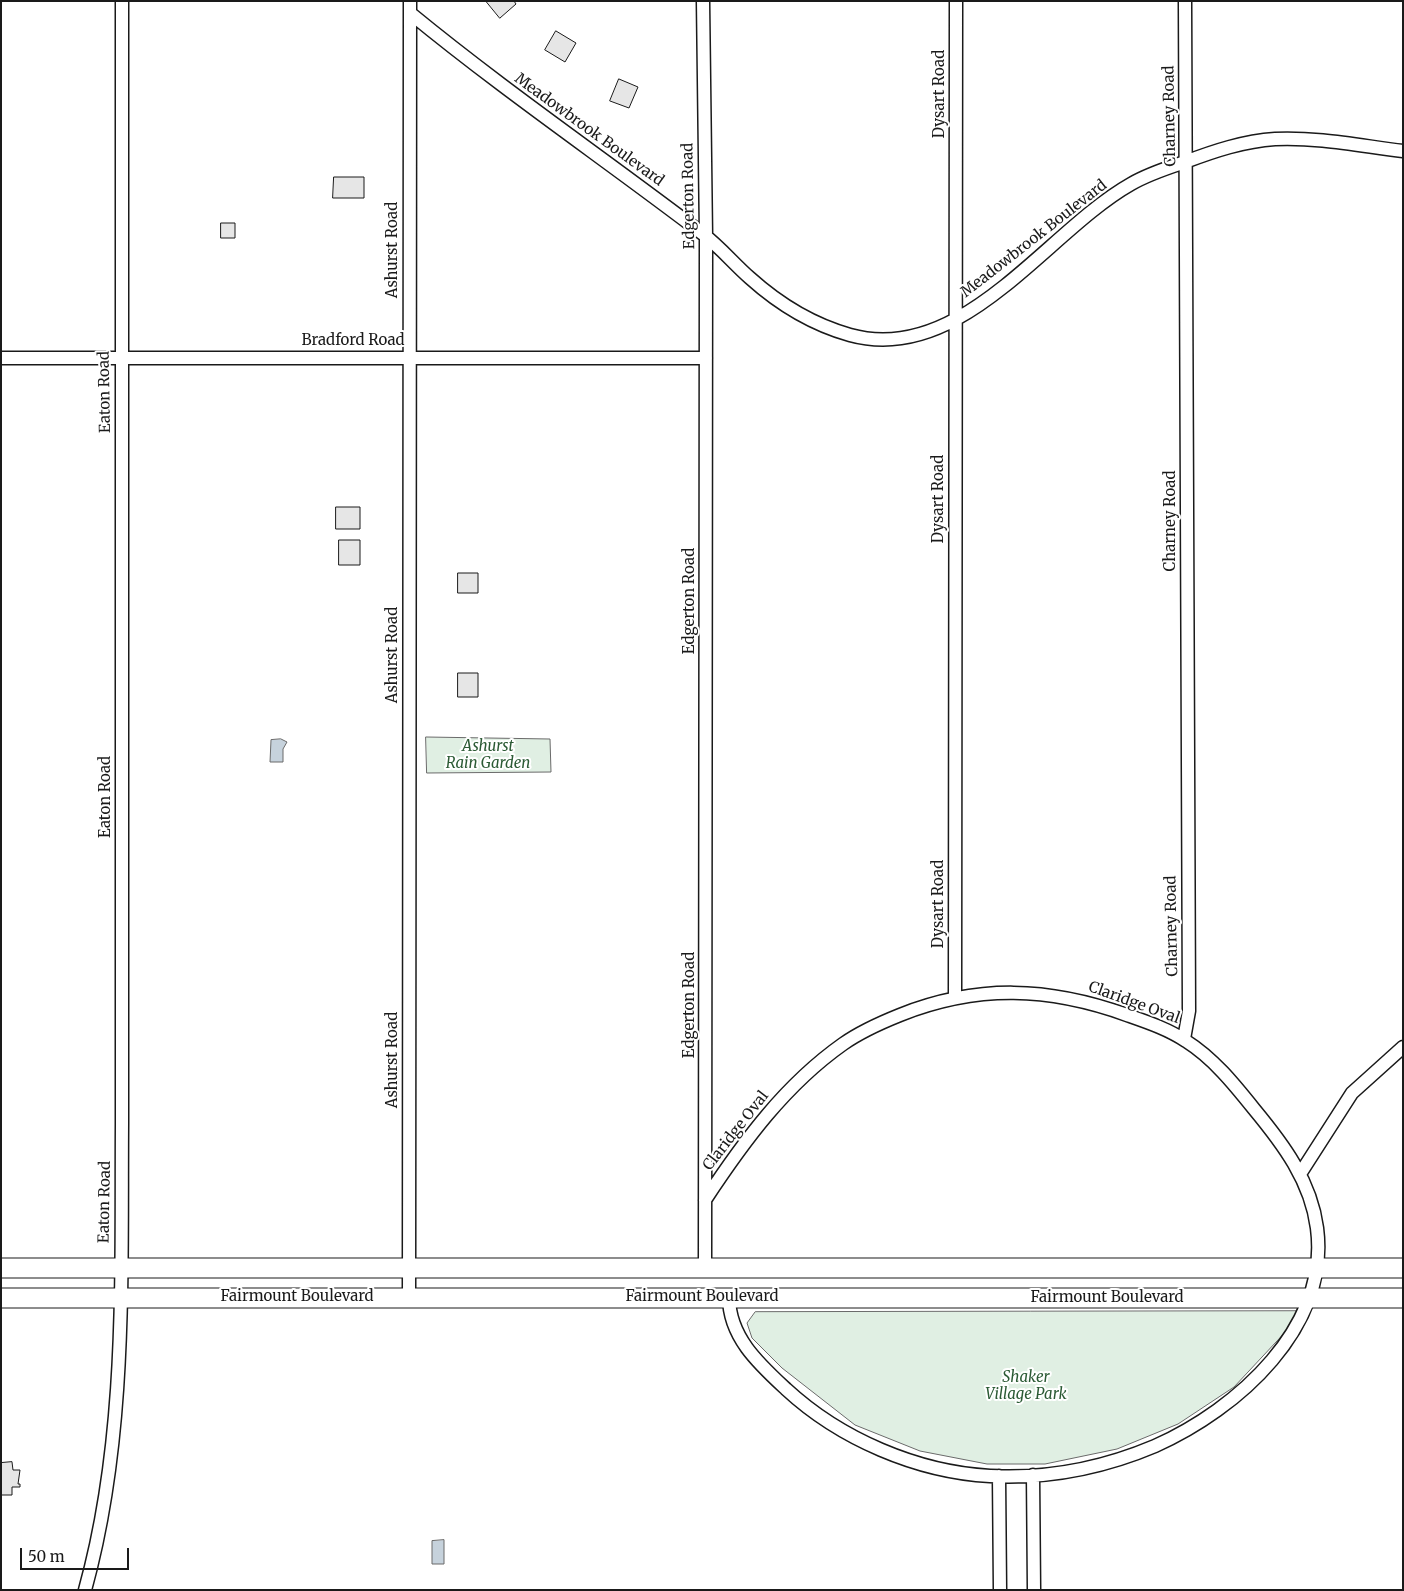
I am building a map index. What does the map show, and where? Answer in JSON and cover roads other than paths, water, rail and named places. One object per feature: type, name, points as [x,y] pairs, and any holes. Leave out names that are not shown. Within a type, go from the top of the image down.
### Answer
[{"type":"main road","name":"Fairmount Boulevard","points":[[1,1268],[1403,1268]]},
{"type":"main road","name":"Fairmount Boulevard","points":[[1,1298],[1403,1298]]},
{"type":"street","name":"Eaton Road","points":[[85,1590],[93,1561],[115,1427],[121,1268],[122,1]]},
{"type":"street","name":"Edgerton Road","points":[[703,1],[706,237],[705,1200]]},
{"type":"street","name":"Dysart Road","points":[[955,998],[956,1]]},
{"type":"street","name":"Charney Road","points":[[1184,1040],[1189,1011],[1185,1]]},
{"type":"street","name":"Meadowbrook Boulevard","points":[[410,7],[480,70],[706,237],[781,304],[804,318],[836,330],[872,340],[893,340],[934,330],[955,320],[986,300],[1101,204],[1132,183],[1216,150],[1275,139],[1314,139],[1403,151]]},
{"type":"street","name":"Ashurst Road","points":[[409,1297],[408,356],[410,7]]},
{"type":"street","name":"Bradford Road","points":[[1,358],[121,359],[408,356],[706,358]]},
{"type":"street","name":"Claridge Oval","points":[[705,1200],[749,1136],[785,1095],[819,1062],[847,1042],[876,1025],[924,1006],[955,998],[1017,993],[1067,997],[1140,1020],[1184,1040],[1216,1065],[1271,1129],[1300,1174],[1310,1198],[1317,1229],[1315,1268],[1310,1298],[1290,1334],[1271,1360],[1245,1387],[1199,1422],[1154,1446],[1115,1460],[1080,1469],[1033,1475],[999,1476],[966,1473],[912,1460],[864,1442],[834,1425],[791,1394],[749,1351],[734,1327],[730,1314],[729,1297]]},
{"type":"street","points":[[1300,1174],[1352,1093],[1403,1047]]},
{"type":"street","points":[[705,1200],[705,1268]]},
{"type":"street","points":[[1033,1475],[1034,1590]]},
{"type":"street","points":[[999,1476],[1000,1590]]},
{"type":"park label","name":"Ashurst Rain Garden","points":[[488,756]]},
{"type":"park label","name":"Shaker Village Park","points":[[1026,1386]]}]
